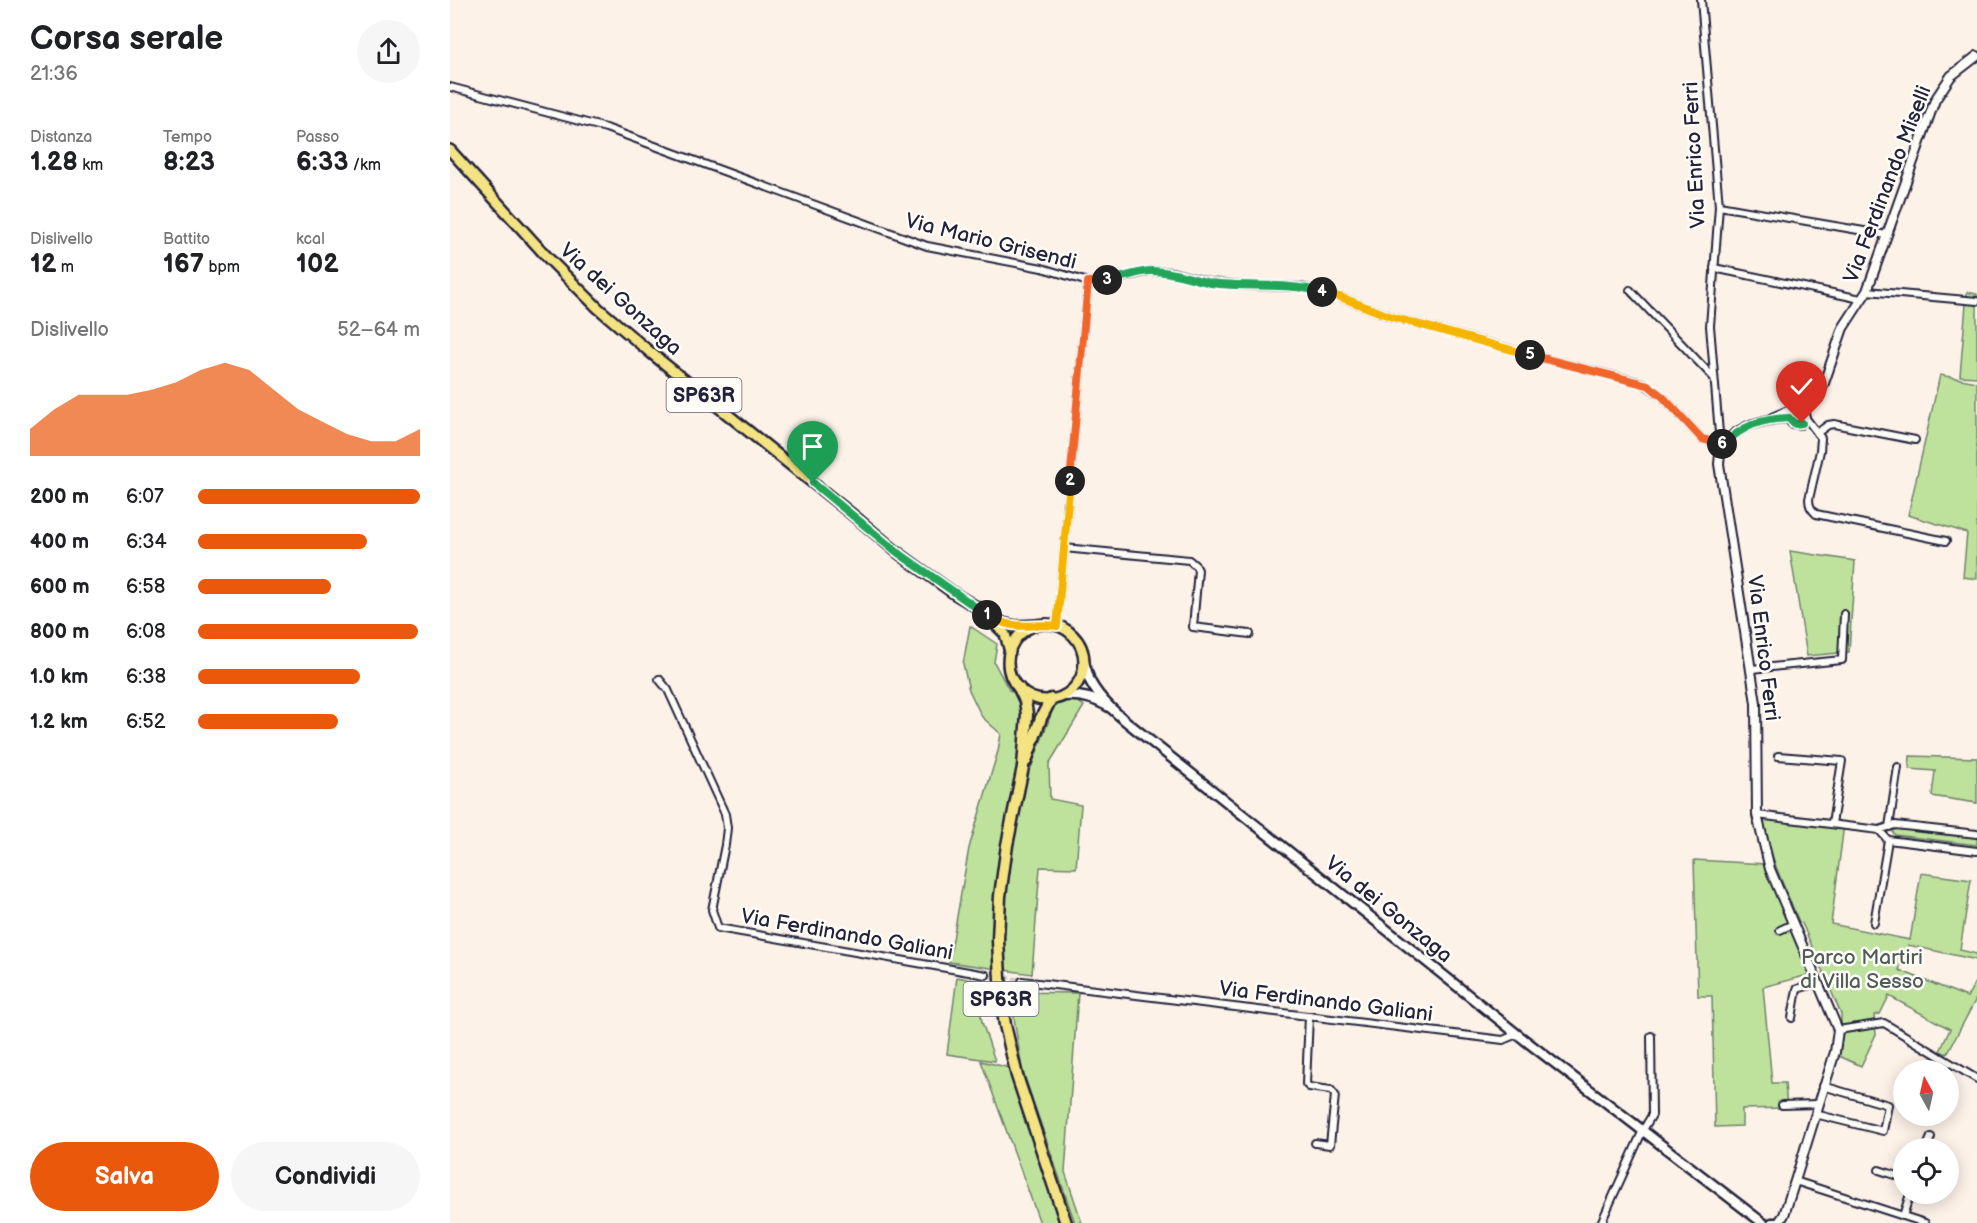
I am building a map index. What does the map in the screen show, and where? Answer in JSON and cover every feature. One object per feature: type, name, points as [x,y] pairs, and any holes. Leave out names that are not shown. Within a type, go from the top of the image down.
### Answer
[{"type":"highway","name":"SP63R","points":[[1019,688],[1025,701],[1027,714],[1023,767],[1007,845],[1000,896],[998,940],[1001,998],[1017,1076],[1066,1223]]},
{"type":"highway","name":"SP63R","points":[[1023,767],[1041,718],[1051,699]]},
{"type":"main road","name":"Via dei Gonzaga","points":[[450,150],[549,259],[598,308],[897,552],[983,613]]},
{"type":"main road","name":"SP63R","points":[[983,613],[1003,623],[1017,626],[1057,626]]},
{"type":"main road","name":"SP63R","points":[[983,613],[1005,634],[1010,653],[1010,671],[1019,688]]},
{"type":"main road","points":[[1010,653],[1020,635],[1037,626]]},
{"type":"main road","points":[[1019,688],[1033,698],[1051,699],[1064,696],[1079,682],[1084,662],[1082,650],[1077,639],[1068,631],[1057,626]]},
{"type":"main road","name":"Via dei Gonzaga","points":[[1084,662],[1090,681],[1098,693],[1148,740],[1517,1034],[1763,1223]]},
{"type":"main road","name":"Via dei Gonzaga","points":[[1064,696],[1082,695],[1095,699],[1117,712]]},
{"type":"street","name":"Via Enrico Ferri","points":[[1701,0],[1719,206],[1710,326],[1719,433],[1725,444],[1719,458],[1719,471],[1751,669],[1757,722],[1757,815],[1770,869],[1838,1030]]},
{"type":"street","name":"Via Ferdinando Miselli","points":[[1725,444],[1741,430],[1758,422],[1798,415],[1823,386],[1843,328],[1867,291],[1935,100],[1951,76],[1977,56]]},
{"type":"street","name":"Via Mario Grisendi","points":[[450,87],[606,128],[927,246],[1042,268],[1088,282],[1112,280],[1151,271],[1172,272],[1210,282],[1302,287],[1340,297],[1392,317],[1643,383],[1663,397],[1702,439],[1725,444]]},
{"type":"street","points":[[1719,206],[1887,235]]},
{"type":"street","points":[[1714,268],[1861,299]]},
{"type":"street","points":[[1057,626],[1088,282]]},
{"type":"street","points":[[1630,290],[1715,379]]},
{"type":"street","points":[[1867,291],[1977,302]]},
{"type":"street","points":[[1798,415],[1821,438],[1809,499],[1809,505],[1816,514],[1946,542]]},
{"type":"street","points":[[1816,432],[1834,424],[1915,440]]},
{"type":"street","points":[[1064,548],[1189,560],[1198,570],[1194,627],[1250,634]]},
{"type":"street","points":[[1751,669],[1842,660],[1844,614]]},
{"type":"street","name":"Via Ferdinando Galiani","points":[[659,679],[668,690],[725,814],[727,828],[725,845],[712,910],[718,928],[986,975]]},
{"type":"street","points":[[1778,756],[1842,761],[1832,824]]},
{"type":"street","points":[[1889,827],[1898,767]]},
{"type":"street","points":[[1757,815],[1879,830],[1895,825],[1977,834]]},
{"type":"street","points":[[1879,830],[1888,840],[1977,851]]},
{"type":"street","points":[[1874,923],[1888,840]]},
{"type":"street","points":[[1780,930],[1794,924]]},
{"type":"street","name":"Via Ferdinando Galiani","points":[[1023,981],[1503,1040],[1517,1034]]},
{"type":"street","points":[[1792,1018],[1797,989],[1818,982]]},
{"type":"street","points":[[1309,1016],[1306,1084],[1309,1087],[1331,1090],[1335,1095],[1330,1144],[1315,1143]]},
{"type":"street","points":[[1777,1223],[1784,1215],[1796,1180],[1835,1052],[1838,1030],[1884,1023],[1976,1077]]},
{"type":"street","points":[[1601,1223],[1652,1115],[1652,1036]]},
{"type":"street","points":[[1815,1114],[1883,1131],[1888,1105],[1823,1086]]},
{"type":"street","points":[[1782,1105],[1818,1104]]},
{"type":"street","points":[[1879,1170],[1893,1174]]},
{"type":"street","points":[[1796,1180],[1925,1223]]},
{"type":"street","points":[[1903,1216],[1907,1204]]},
{"type":"green space","points":[[1967,292],[1977,294],[1977,377],[1960,376]]},
{"type":"green space","points":[[1940,375],[1977,382],[1977,579],[1963,577],[1967,533],[1908,515]]},
{"type":"green space","points":[[1790,551],[1855,561],[1849,652],[1807,656]]},
{"type":"green space","points":[[970,626],[997,644],[994,662],[1009,690],[1019,695],[1021,715],[1017,765],[1031,768],[1056,701],[1074,699],[1084,706],[1049,764],[1050,799],[1081,805],[1076,868],[1040,867],[1032,974],[949,962],[969,848],[1001,734],[982,717],[969,690],[963,664]]},
{"type":"green space","points":[[1910,756],[1977,758],[1977,803],[1932,796],[1935,771],[1909,769]]},
{"type":"green space","name":"Parco Martiri di Villa Sesso","points":[[1764,816],[1844,825],[1831,924],[1910,940],[1921,873],[1971,880],[1960,950],[1977,954],[1977,960],[1908,945],[1899,970],[1967,997],[1977,979],[1977,997],[1947,1054],[1940,1051],[1950,1029],[1889,996],[1880,1014],[1874,1015],[1876,1034],[1861,1066],[1839,1056],[1841,1014],[1777,870],[1768,843]]},
{"type":"green space","points":[[1896,829],[1977,838],[1977,845],[1895,835],[1892,831]]},
{"type":"green space","points":[[1694,860],[1766,864],[1812,974],[1763,987],[1772,1083],[1785,1083],[1787,1108],[1742,1109],[1742,1126],[1715,1127],[1712,996],[1698,996]]},
{"type":"green space","points":[[957,977],[976,981],[982,1022],[995,1061],[947,1054]]},
{"type":"green space","points":[[1010,992],[1078,993],[1065,1172],[1082,1223],[1075,1223],[1022,1069]]},
{"type":"green space","points":[[981,1061],[1010,1068],[1061,1223],[1040,1223]]},
{"type":"tunnel","points":[[986,975],[1022,981]]},
{"type":"route","points":[[813,483],[897,552],[983,613],[1003,623],[1017,626],[1047,624],[1057,626],[1088,282],[1112,280],[1151,271],[1172,272],[1210,282],[1302,287],[1340,297],[1392,317],[1643,383],[1663,397],[1702,439],[1724,445],[1741,430],[1758,422],[1789,418],[1792,423],[1802,423]]}]
